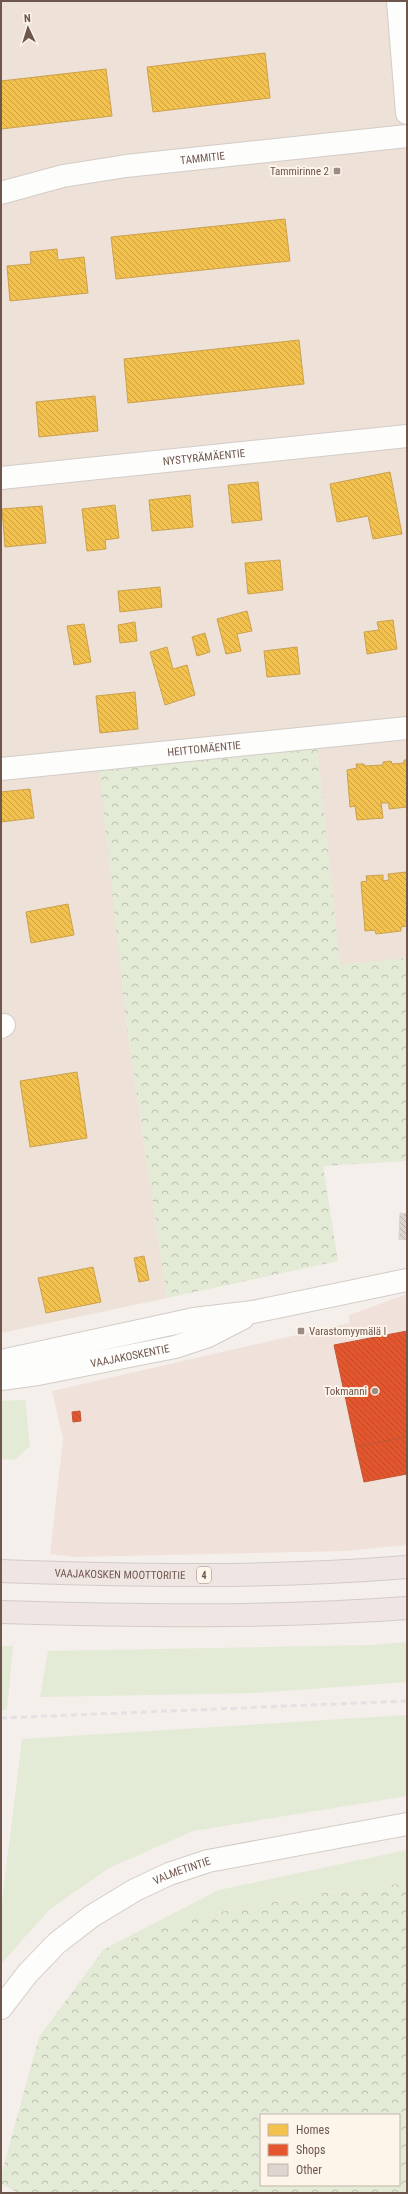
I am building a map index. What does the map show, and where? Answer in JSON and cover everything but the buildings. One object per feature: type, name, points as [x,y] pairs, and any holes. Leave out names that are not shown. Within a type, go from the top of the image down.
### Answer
[{"type":"highway","name":"VAAJAKOSKEN MOOTTORITIE","points":[[1,1571],[223,1576],[356,1571],[407,1567]]},
{"type":"highway","points":[[1,1612],[86,1615],[228,1615],[407,1608]]},
{"type":"street","points":[[398,1],[407,112]]},
{"type":"street","name":"TAMMITIE","points":[[1,193],[63,176],[126,166],[407,136]]},
{"type":"street","name":"NYSTYRÄMÄENTIE","points":[[1,478],[407,436]]},
{"type":"street","name":"HEITTOMÄENTIE","points":[[1,769],[407,728]]},
{"type":"street","name":"VAAJAKOSKENTIE","points":[[1,1361],[194,1319],[253,1312],[407,1280]]},
{"type":"street","name":"VAAJAKOSKENTIE","points":[[1,1379],[38,1374],[175,1347],[208,1336],[253,1312]]},
{"type":"street","name":"VALMETINTIE","points":[[1,2008],[28,1973],[57,1943],[92,1916],[148,1884],[208,1861],[407,1824]]},
{"type":"shaded area","points":[[1,1],[407,1],[407,958],[340,966],[316,738],[125,1014],[167,1298],[1,1333]]},
{"type":"shaded area","points":[[407,1294],[407,1545],[345,1551],[74,1557],[50,1554],[63,1439],[52,1391],[349,1323],[349,1315]]},
{"type":"green space","points":[[316,738],[340,965],[407,958],[407,1161],[323,1166],[338,1261],[167,1298],[125,1014],[98,758]]},
{"type":"green space","points":[[25,1400],[30,1446],[14,1460],[1,1459],[1,1401]]},
{"type":"green space","points":[[407,1642],[407,1682],[255,1693],[40,1697],[48,1651],[372,1645]]},
{"type":"green space","points":[[1,1646],[13,1646],[7,1710],[1,1710]]},
{"type":"green space","points":[[407,1715],[407,1796],[193,1831],[109,1868],[49,1910],[1,1964],[1,1909],[22,1739]]},
{"type":"green space","points":[[407,1850],[407,1883],[321,1893],[194,1917],[104,1949],[219,1890]]},
{"type":"green space","points":[[407,1883],[407,2193],[19,2193],[1,2184],[1,2176],[39,2037],[104,1949],[194,1917],[321,1893]]},
{"type":"railway","points":[[1,1718],[407,1701]]},
{"type":"place","name":"Tammirinne 2","points":[[337,171]]},
{"type":"place","name":"Varastomyymälä I","points":[[301,1331]]},
{"type":"place","name":"Tokmanni","points":[[375,1391]]}]
